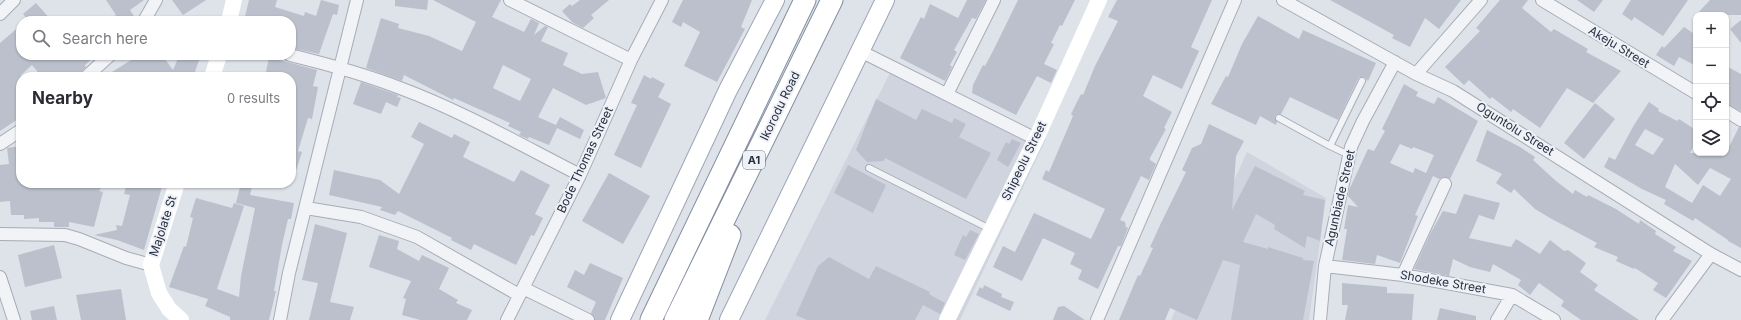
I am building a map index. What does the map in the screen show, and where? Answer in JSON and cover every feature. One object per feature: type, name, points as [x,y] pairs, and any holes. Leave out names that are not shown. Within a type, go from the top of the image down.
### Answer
[{"type":"highway","name":"Ikorodu Road","points":[[651,320],[805,0]]},
{"type":"highway","name":"Ikorodu Road","points":[[675,320],[832,0]]},
{"type":"highway","points":[[697,320],[730,238],[734,200]]},
{"type":"main road","points":[[620,320],[728,90],[775,0]]},
{"type":"main road","points":[[730,320],[885,0]]},
{"type":"street","points":[[0,14],[14,0]]},
{"type":"street","points":[[147,16],[156,0]]},
{"type":"street","points":[[230,16],[234,0]]},
{"type":"street","points":[[280,320],[289,273],[339,67],[357,0]]},
{"type":"street","points":[[510,0],[631,60]]},
{"type":"street","name":"Bode Thomas Street","points":[[508,320],[521,291],[580,175],[631,60],[662,0]]},
{"type":"street","points":[[947,94],[994,0]]},
{"type":"street","name":"Shipeolu Street","points":[[947,320],[990,229],[1036,139],[1099,0]]},
{"type":"street","points":[[1097,320],[1235,0]]},
{"type":"street","name":"Oguntolu Street","points":[[1283,0],[1416,74],[1453,91],[1502,120],[1711,254],[1741,270]]},
{"type":"street","points":[[1416,74],[1481,0]]},
{"type":"street","name":"Akeju Street","points":[[1542,0],[1693,91]]},
{"type":"street","points":[[860,51],[1036,139]]},
{"type":"street","points":[[296,56],[339,67],[401,88],[460,114],[580,175]]},
{"type":"street","points":[[91,72],[105,60]]},
{"type":"street","points":[[214,72],[217,60]]},
{"type":"street","name":"Agunbiade Street","points":[[1320,320],[1325,266],[1349,155],[1363,121],[1395,62]]},
{"type":"street","points":[[1729,113],[1741,120]]},
{"type":"street","points":[[0,144],[16,133]]},
{"type":"street","points":[[1403,275],[1445,184]]},
{"type":"street","name":"Majolate St","points":[[175,188],[150,266],[159,293],[169,309],[181,320]]},
{"type":"street","points":[[306,208],[361,217],[417,237],[521,291],[588,320]]},
{"type":"street","points":[[0,234],[65,235],[150,266]]},
{"type":"street","points":[[1662,320],[1711,254]]},
{"type":"street","name":"Shodeke Street","points":[[1325,266],[1403,275],[1512,295],[1554,320]]},
{"type":"street","points":[[0,277],[14,320]]},
{"type":"street","points":[[1497,320],[1512,295]]},
{"type":"lane","points":[[1330,146],[1362,81]]},
{"type":"lane","points":[[1279,118],[1349,155]]},
{"type":"lane","points":[[869,168],[990,229]]},
{"type":"shaded area","points":[[894,65],[1046,139],[960,320],[765,320]]},
{"type":"shaded area","points":[[1247,152],[1326,198],[1309,320],[1171,320]]},
{"type":"building","points":[[106,0],[144,0],[130,10],[134,16],[114,16],[116,15]]},
{"type":"building","points":[[172,0],[206,0],[183,15]]},
{"type":"building","points":[[249,0],[277,0],[275,7],[304,16],[305,12],[316,16],[321,0],[339,5],[337,15],[333,14],[319,54],[296,49],[296,16],[245,16]]},
{"type":"building","points":[[395,0],[428,0],[427,10],[395,6]]},
{"type":"building","points":[[433,0],[501,0],[492,17],[524,32],[531,19],[539,23],[534,35],[545,26],[548,27],[541,41],[568,53],[563,65],[582,74],[598,72],[606,98],[586,105],[553,88],[538,117],[556,125],[560,117],[584,130],[580,139],[557,128],[549,145],[529,137],[528,139],[519,135],[521,132],[508,126],[510,123],[454,98],[453,100],[404,75],[402,81],[366,68],[381,18],[399,24],[398,28],[429,36],[462,51],[476,22]],"holes":[[[503,65],[531,79],[520,101],[493,88]]]},
{"type":"building","points":[[580,0],[609,0],[591,15],[594,18],[583,28],[572,22],[562,11],[570,4],[572,6]]},
{"type":"building","points":[[683,0],[752,0],[741,27],[745,29],[717,82],[684,66],[700,32],[683,22],[681,27],[672,22]]},
{"type":"building","points":[[967,0],[986,0],[976,19],[972,18],[954,50],[957,52],[950,65],[952,67],[945,81],[900,58],[921,17],[924,19],[930,4],[958,18]]},
{"type":"building","points":[[1018,0],[1075,0],[1062,26],[1060,25],[1051,43],[1054,44],[1044,64],[1057,70],[1051,83],[1037,76],[1016,115],[972,93],[973,85],[983,65],[985,66],[993,51]]},
{"type":"building","points":[[1117,0],[1212,0],[1191,47],[1199,51],[1182,89],[1153,75],[1143,96],[1172,112],[1164,128],[1166,129],[1150,158],[1150,160],[1156,164],[1149,180],[1141,176],[1120,220],[1125,222],[1126,227],[1128,228],[1121,246],[1118,246],[1098,289],[1078,279],[1082,270],[1070,264],[1075,253],[1043,238],[1022,281],[993,267],[1003,246],[1015,252],[1034,213],[1091,239],[1105,209],[1042,179],[1046,170],[1049,172],[1073,116],[1071,114],[1081,94],[1083,95],[1095,66],[1118,21],[1108,17]]},
{"type":"building","points":[[1330,0],[1461,0],[1439,29],[1425,18],[1410,47],[1392,38],[1394,35]]},
{"type":"building","points":[[1500,0],[1528,0],[1522,8],[1551,32],[1554,29],[1588,49],[1586,52],[1621,71],[1593,103],[1567,88],[1540,128],[1513,109],[1511,112],[1492,97],[1490,99],[1469,80],[1464,85],[1445,67],[1480,31],[1476,28]]},
{"type":"building","points":[[1577,0],[1603,0],[1594,12]]},
{"type":"building","points":[[1631,0],[1688,0],[1663,36],[1634,17],[1632,21],[1622,14]]},
{"type":"building","points":[[1710,0],[1741,0],[1741,15],[1729,15],[1729,12],[1699,12]]},
{"type":"building","points":[[36,3],[48,16],[25,16],[23,14]]},
{"type":"building","points":[[1258,16],[1299,39],[1303,30],[1376,63],[1368,81],[1364,77],[1359,77],[1338,120],[1290,97],[1281,114],[1277,114],[1275,116],[1277,122],[1276,125],[1260,116],[1256,125],[1211,104],[1226,76],[1228,77],[1242,44]]},
{"type":"building","points":[[1741,20],[1741,43],[1730,29]]},
{"type":"building","points":[[1684,27],[1693,33],[1693,64],[1679,57],[1674,66],[1656,55],[1662,46],[1664,48]]},
{"type":"building","points":[[16,29],[16,60],[90,60],[85,65],[86,67],[81,72],[38,72],[32,65],[24,72],[16,72],[16,120],[0,131],[0,43]]},
{"type":"building","points":[[131,60],[166,60],[173,70],[177,60],[199,60],[195,72],[112,72]]},
{"type":"building","points":[[268,60],[280,60],[317,70],[313,86],[318,87],[312,119],[308,118],[298,151],[302,152],[296,171],[296,72],[266,72]]},
{"type":"building","points":[[1729,68],[1741,74],[1741,111],[1729,105]]},
{"type":"building","points":[[644,75],[651,79],[652,77],[665,84],[658,97],[671,104],[641,168],[614,155],[637,105],[631,103]]},
{"type":"building","points":[[361,82],[398,95],[397,97],[401,98],[397,107],[386,102],[381,114],[353,104]]},
{"type":"building","points":[[1404,84],[1418,92],[1416,96],[1434,104],[1438,97],[1478,121],[1450,179],[1445,177],[1439,179],[1433,176],[1415,215],[1418,216],[1400,263],[1377,255],[1375,264],[1342,260],[1347,229],[1344,229],[1348,205],[1358,207],[1348,196],[1349,190],[1368,149],[1374,151],[1385,131],[1382,129]],"holes":[[[1400,144],[1412,149],[1413,147],[1434,155],[1426,173],[1415,168],[1413,173],[1390,163]]]},
{"type":"building","points":[[876,99],[916,120],[922,109],[952,123],[954,118],[966,124],[959,137],[991,153],[966,199],[885,158],[884,161],[867,162],[856,150]]},
{"type":"building","points":[[1649,102],[1659,109],[1658,111],[1677,121],[1679,119],[1693,128],[1693,148],[1690,153],[1693,153],[1693,156],[1729,156],[1729,147],[1739,127],[1741,127],[1741,248],[1728,241],[1695,218],[1693,221],[1664,204],[1666,200],[1642,189],[1604,167],[1609,157],[1615,160],[1634,125]],"holes":[[[1645,129],[1664,139],[1653,155],[1635,145]],[[1675,164],[1698,185],[1710,168],[1731,179],[1720,196],[1703,185],[1692,203],[1665,187]]]},
{"type":"building","points":[[1595,103],[1615,119],[1584,159],[1564,143]]},
{"type":"building","points":[[419,122],[452,138],[454,134],[470,142],[463,157],[514,182],[521,170],[550,185],[535,214],[543,218],[534,236],[531,235],[516,265],[474,244],[471,250],[451,240],[452,238],[398,211],[395,215],[380,210],[382,207],[329,195],[334,170],[380,180],[399,194],[424,144],[411,137]]},
{"type":"building","points":[[1209,124],[1244,141],[1236,156],[1232,210],[1255,166],[1305,191],[1303,195],[1325,200],[1320,241],[1307,236],[1305,248],[1274,229],[1275,225],[1256,214],[1243,242],[1268,249],[1268,247],[1303,258],[1303,260],[1314,261],[1303,320],[1231,320],[1240,265],[1223,260],[1197,320],[1170,308],[1165,320],[1119,320],[1138,275],[1140,276],[1153,248],[1150,247],[1186,172],[1182,170],[1192,148],[1201,144]]},
{"type":"building","points":[[1487,130],[1520,147],[1535,157],[1533,160],[1573,194],[1575,190],[1587,197],[1588,195],[1616,209],[1639,224],[1640,220],[1656,231],[1655,234],[1676,247],[1673,251],[1692,261],[1666,298],[1653,290],[1658,283],[1635,268],[1634,269],[1616,261],[1618,257],[1594,247],[1597,243],[1535,209],[1514,189],[1511,193],[1496,183],[1502,174],[1476,161]]},
{"type":"building","points":[[1012,139],[1021,143],[1008,167],[997,160],[1006,142],[1009,144]]},
{"type":"building","points":[[16,147],[16,188],[101,188],[99,191],[103,192],[94,227],[69,222],[69,227],[54,227],[54,222],[39,222],[39,218],[24,219],[24,215],[11,215],[10,201],[0,202],[0,165],[9,164],[7,148]]},
{"type":"building","points":[[848,165],[886,185],[873,213],[834,193]]},
{"type":"building","points":[[609,173],[650,196],[623,244],[582,221]]},
{"type":"building","points":[[126,188],[162,188],[144,250],[117,240],[94,235],[117,230],[116,225],[122,226],[130,195],[124,194]]},
{"type":"building","points":[[240,188],[252,188],[250,195],[294,203],[291,219],[288,219],[282,245],[274,291],[276,291],[269,320],[230,320],[230,317],[205,306],[208,299],[169,287],[184,246],[186,247],[193,218],[190,217],[196,198],[232,208],[234,203],[244,206],[217,289],[239,297],[241,276],[255,208],[236,203]]},
{"type":"building","points":[[1464,194],[1500,203],[1494,220],[1479,215],[1469,238],[1511,247],[1516,239],[1540,254],[1550,240],[1564,251],[1568,250],[1586,263],[1580,272],[1598,285],[1594,290],[1639,320],[1581,320],[1561,306],[1564,301],[1539,283],[1530,295],[1518,285],[1521,280],[1493,264],[1490,272],[1470,267],[1453,259],[1449,276],[1414,269],[1430,234],[1443,211],[1456,214]]},
{"type":"building","points":[[315,224],[347,233],[330,302],[354,307],[350,320],[309,320],[318,283],[302,280]]},
{"type":"building","points":[[970,230],[979,234],[965,260],[954,255],[963,235],[966,237]]},
{"type":"building","points":[[379,235],[399,241],[397,249],[419,261],[422,255],[449,268],[439,289],[458,300],[456,303],[472,310],[467,320],[420,320],[402,315],[406,299],[403,298],[411,281],[369,267]]},
{"type":"building","points":[[54,245],[62,278],[25,287],[18,255]]},
{"type":"building","points":[[829,257],[869,279],[876,266],[930,292],[929,294],[945,303],[940,314],[923,305],[915,320],[807,320],[796,315],[818,266]]},
{"type":"building","points":[[590,263],[623,278],[605,320],[595,320],[591,313],[596,302],[567,287],[575,270],[584,275]]},
{"type":"building","points":[[1342,283],[1387,287],[1387,293],[1414,294],[1412,320],[1345,320],[1348,305],[1342,305]]},
{"type":"building","points":[[984,285],[1002,294],[1001,297],[1014,302],[1010,311],[976,295],[980,287],[983,289]]},
{"type":"building","points":[[121,289],[126,320],[81,320],[76,295]]},
{"type":"building","points":[[54,306],[57,320],[32,320],[30,311]]},
{"type":"building","points":[[1064,306],[1085,320],[1053,320],[1058,307]]},
{"type":"building","points":[[1440,308],[1476,316],[1476,320],[1437,320]]}]
